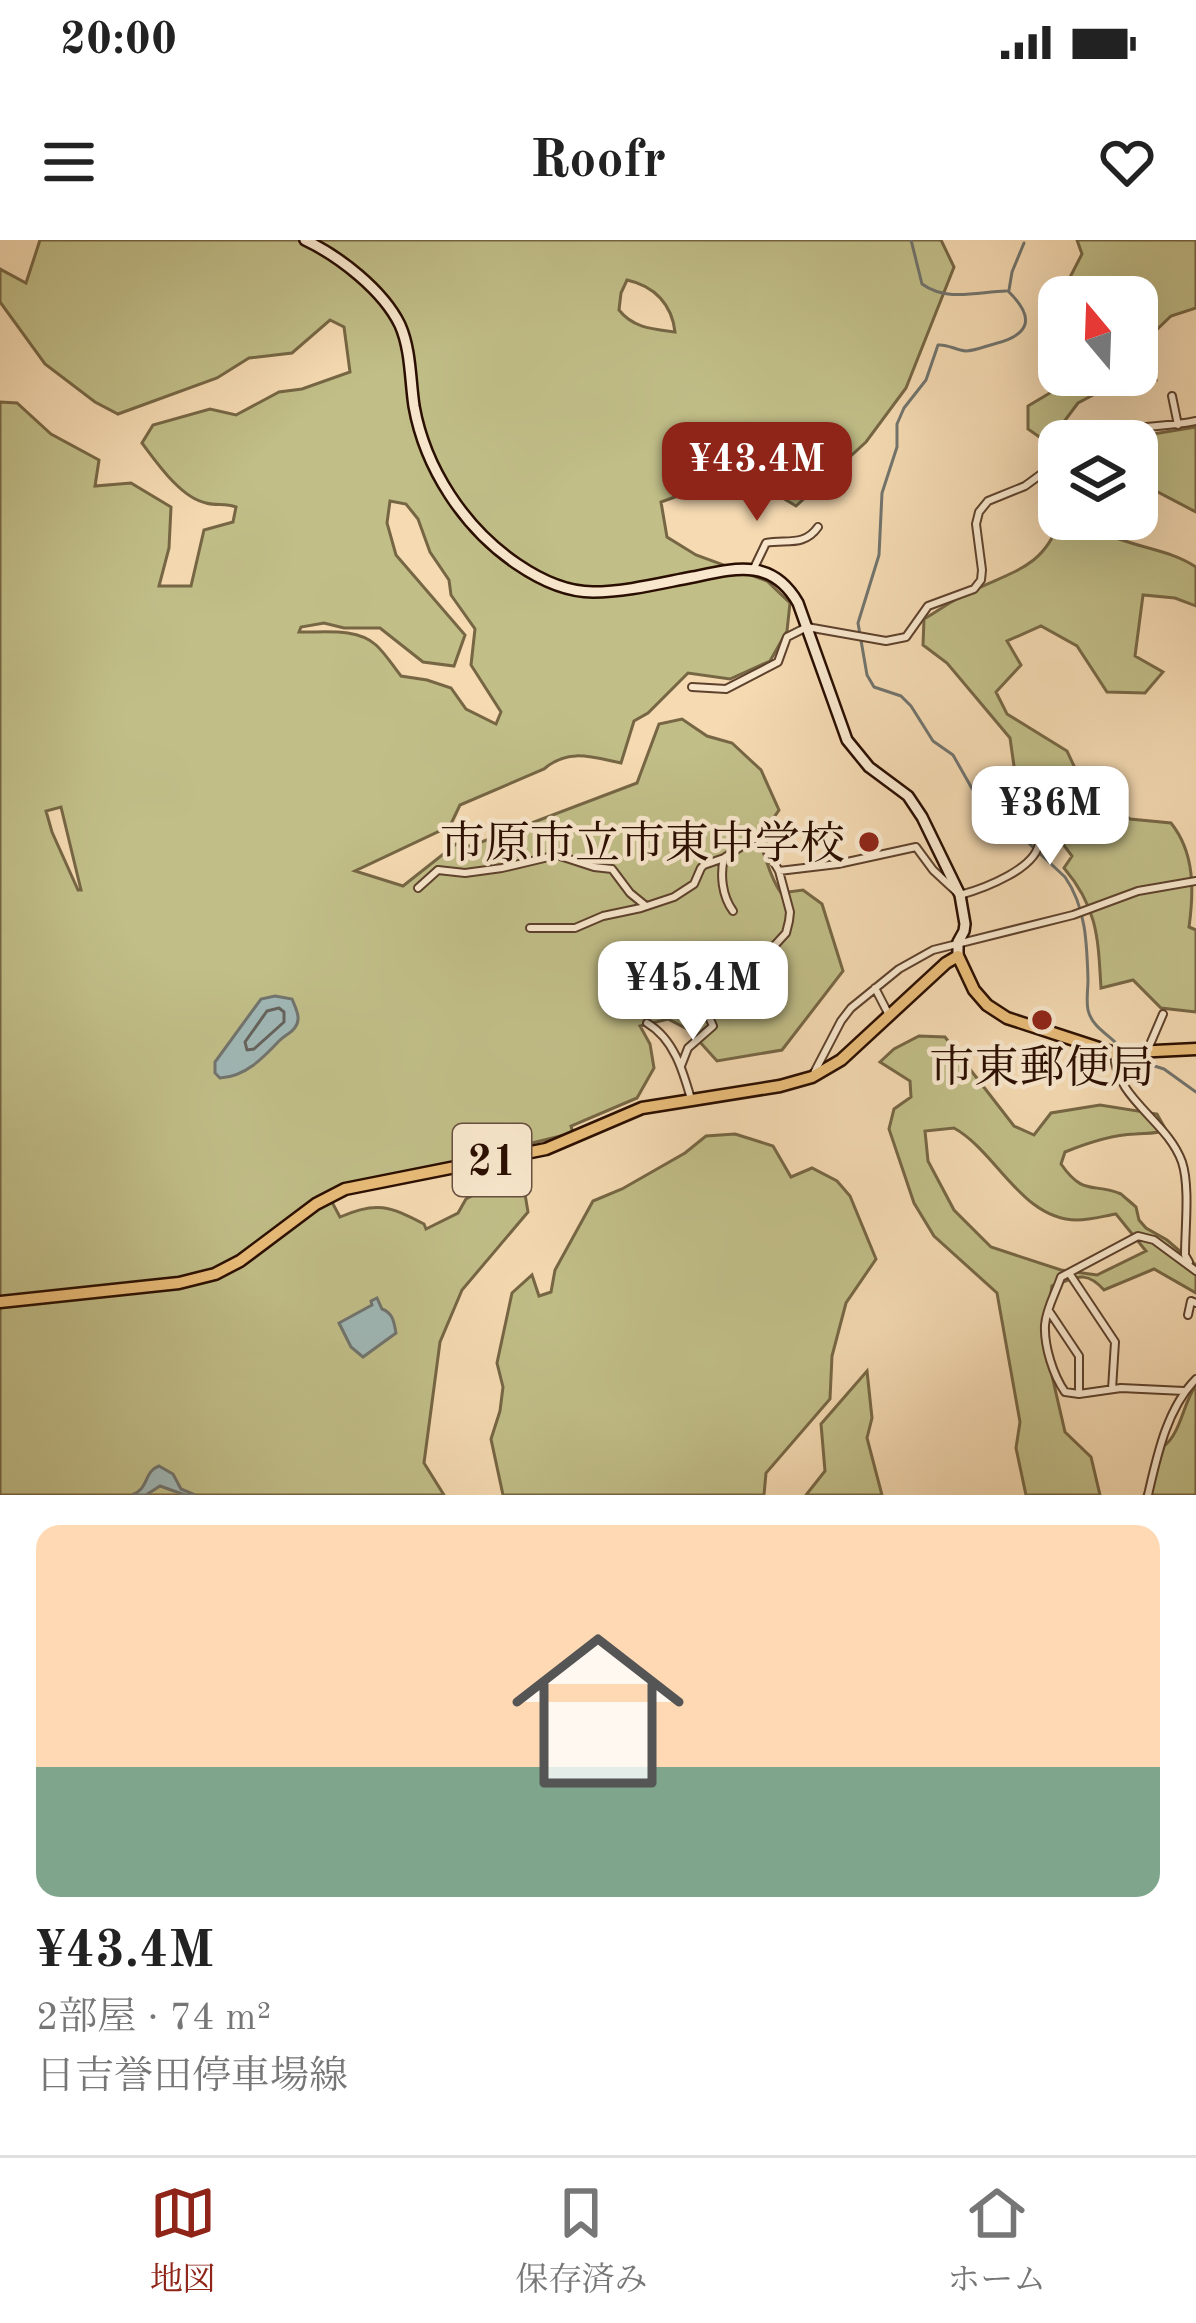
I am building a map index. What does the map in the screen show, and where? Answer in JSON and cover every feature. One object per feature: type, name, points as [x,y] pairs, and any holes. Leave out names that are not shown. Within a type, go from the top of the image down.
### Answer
[{"type":"main road","points":[[305,240],[344,262],[394,315],[408,353],[420,430],[446,489],[465,517],[514,563],[560,586],[590,592],[730,569],[753,569],[785,584],[798,603],[847,740],[861,760],[915,805],[960,895],[964,931],[958,949],[974,990],[996,1012],[1114,1053],[1196,1049]]},
{"type":"main road","name":"21","points":[[0,1303],[179,1283],[215,1274],[259,1249],[316,1204],[345,1190],[546,1149],[642,1108],[812,1077],[841,1060],[958,949]]},
{"type":"street","points":[[1172,396],[1178,425]]},
{"type":"street","points":[[1158,426],[1196,422]]},
{"type":"street","points":[[692,687],[726,689],[748,679],[778,662],[787,637],[806,627],[886,641],[906,637],[928,606],[974,589],[981,580],[976,524],[988,501],[1038,476]]},
{"type":"street","points":[[753,569],[766,544],[800,541],[818,527]]},
{"type":"street","points":[[778,871],[916,847],[960,895],[997,881],[1030,860],[1037,850],[1037,829],[1012,798]]},
{"type":"street","points":[[530,928],[575,928],[687,890],[700,868],[758,838],[778,871],[790,912],[786,933],[733,992],[703,987],[697,1002],[713,1026],[688,1048],[681,1066]]},
{"type":"street","points":[[418,888],[438,870],[465,873],[557,855],[612,868],[646,906]]},
{"type":"street","points":[[724,858],[720,878],[733,910]]},
{"type":"street","points":[[812,1077],[851,1008],[919,957],[1073,915],[1138,891],[1196,881]]},
{"type":"street","points":[[875,988],[889,1015]]},
{"type":"street","points":[[1147,1052],[1163,1014]]},
{"type":"street","points":[[647,1023],[655,1027],[681,1066],[691,1099]]},
{"type":"street","points":[[1114,1053],[1118,1080],[1161,1129],[1183,1165],[1185,1255],[1193,1268]]},
{"type":"street","points":[[1183,1165],[1192,1160]]},
{"type":"street","points":[[1184,1391],[1065,1392],[1048,1348],[1046,1324],[1061,1277],[1138,1236],[1154,1240],[1193,1268]]},
{"type":"street","points":[[1069,1273],[1115,1342],[1112,1389]]},
{"type":"street","points":[[1188,1315],[1191,1301],[1196,1303]]},
{"type":"street","points":[[1049,1310],[1078,1356],[1078,1394]]},
{"type":"street","points":[[1148,1495],[1158,1452],[1184,1391],[1196,1379]]},
{"type":"shaded area","points":[[40,240],[941,240],[954,267],[906,388],[866,442],[796,506],[741,473],[661,502],[667,537],[696,555],[767,581],[790,603],[787,631],[770,661],[730,679],[688,673],[634,721],[621,763],[562,758],[460,805],[450,826],[355,871],[403,886],[456,844],[471,846],[637,783],[659,724],[682,719],[707,736],[732,743],[761,770],[779,810],[758,840],[771,874],[781,893],[803,890],[822,904],[843,971],[782,1050],[717,1061],[689,1030],[668,1019],[640,1026],[650,1044],[654,1068],[637,1098],[571,1126],[573,1133],[327,1193],[340,1217],[383,1208],[412,1218],[426,1229],[458,1213],[466,1199],[487,1188],[524,1188],[528,1212],[462,1290],[440,1342],[424,1463],[444,1495],[0,1495],[0,402],[17,403],[51,434],[99,460],[95,486],[131,483],[171,507],[169,548],[159,586],[191,586],[204,530],[233,522],[236,507],[197,500],[179,487],[142,443],[153,425],[210,409],[236,415],[279,392],[350,372],[344,327],[330,320],[292,353],[249,358],[217,378],[118,414],[45,364],[0,302],[0,269],[26,283]],"holes":[[[627,280],[660,298],[675,332],[644,327],[619,310]],[[390,501],[406,504],[418,519],[430,552],[449,580],[451,595],[475,629],[471,665],[501,712],[496,724],[466,709],[451,688],[401,676],[368,639],[339,632],[299,632],[301,627],[324,623],[380,628],[423,662],[454,666],[465,635],[396,555],[387,523]],[[61,807],[81,890],[52,832],[46,811]]]},
{"type":"shaded area","points":[[1077,240],[1196,240],[1196,308],[1171,316],[1158,329],[1158,276],[1071,276],[1082,254]]},
{"type":"shaded area","points":[[1045,396],[1091,396],[1078,403],[1065,420],[1038,420],[1038,436],[1028,429],[1028,406]]},
{"type":"shaded area","points":[[1196,427],[1196,512],[1158,492],[1158,433]]},
{"type":"shaded area","points":[[1050,540],[1122,540],[1196,567],[1196,606],[1143,595],[1135,656],[1163,672],[1145,693],[1107,692],[1077,646],[1041,626],[1007,641],[1021,665],[996,692],[1007,714],[1067,751],[1082,783],[1130,819],[1171,823],[1179,835],[1191,873],[1189,927],[1196,930],[1196,1012],[1161,1008],[1133,980],[1101,988],[1090,910],[1064,868],[1072,856],[1060,840],[1020,808],[1010,738],[947,663],[923,645],[924,619],[1010,574]]},
{"type":"shaded area","points":[[919,1036],[945,1037],[1014,1126],[1034,1135],[1051,1113],[1100,1105],[1157,1114],[1166,1130],[1090,1143],[1065,1152],[1061,1164],[1083,1185],[1121,1194],[1136,1207],[1146,1228],[1196,1265],[1196,1293],[1154,1269],[1104,1290],[1086,1277],[1052,1286],[1044,1341],[1065,1432],[1091,1457],[1100,1495],[1026,1495],[1016,1448],[1020,1422],[997,1293],[934,1236],[914,1203],[889,1129],[894,1109],[911,1097],[910,1081],[880,1062]],"holes":[[[954,1128],[1041,1209],[1077,1220],[1116,1214],[1146,1251],[1097,1275],[1061,1270],[991,1247],[954,1210],[928,1161],[925,1131]]]},
{"type":"shaded area","points":[[735,1134],[773,1146],[791,1177],[812,1168],[837,1181],[850,1196],[876,1259],[846,1303],[832,1356],[830,1399],[766,1473],[764,1495],[503,1495],[491,1439],[500,1411],[503,1387],[497,1363],[512,1293],[532,1275],[539,1296],[551,1292],[555,1270],[593,1201],[685,1153],[706,1136]]},
{"type":"shaded area","points":[[867,1371],[872,1418],[867,1438],[882,1495],[806,1495],[825,1471],[821,1424]]},
{"type":"shaded area","points":[[1196,1385],[1196,1495],[1144,1495],[1164,1446]]},
{"type":"water","points":[[261,999],[292,999],[298,1014],[296,1026],[253,1066],[220,1078],[215,1062]]},
{"type":"water","points":[[377,1298],[392,1318],[396,1333],[363,1357],[351,1347],[339,1323]]},
{"type":"water","points":[[159,1466],[173,1474],[181,1489],[195,1495],[160,1486],[146,1495],[132,1495]]},
{"type":"waterway","points":[[911,240],[922,284],[932,290],[962,295],[1006,291]]},
{"type":"waterway","points":[[1009,290],[1024,243]]},
{"type":"waterway","points":[[1008,291],[1023,309],[1022,330],[973,350],[938,345],[926,380],[904,408],[882,493],[879,555],[858,623],[867,675],[874,687],[901,696],[933,741],[953,755],[974,792],[1065,877],[1084,926],[1088,1010],[1097,1026],[1119,1046]]},
{"type":"waterway","points":[[1129,1058],[1164,1069],[1196,1092]]},
{"type":"place","name":"市原市立市東中学校","points":[[869,842]]},
{"type":"place","name":"市東郵便局","points":[[1042,1020]]}]
